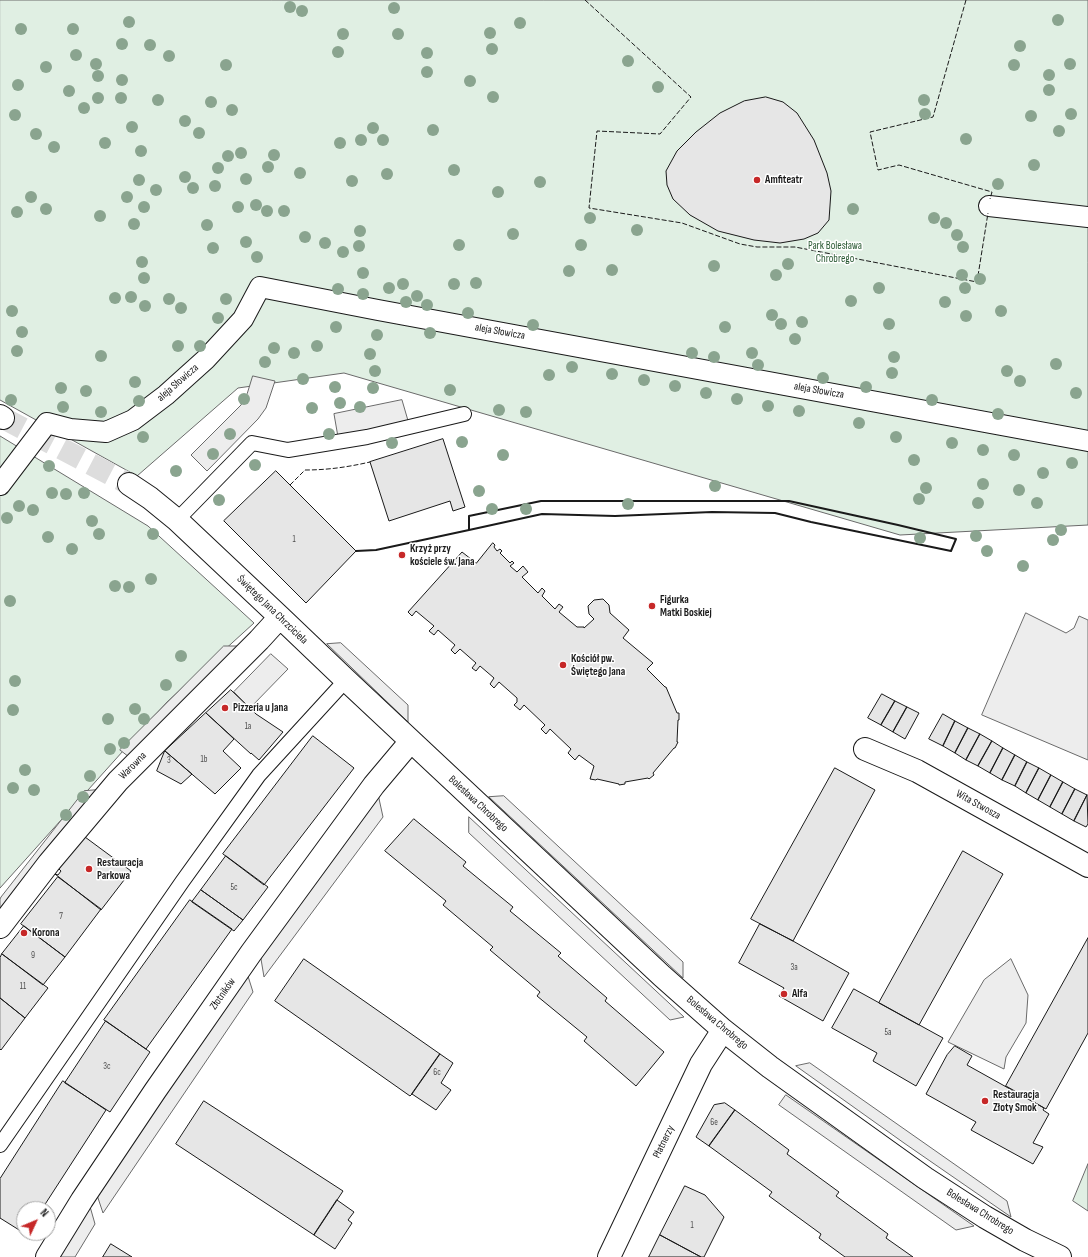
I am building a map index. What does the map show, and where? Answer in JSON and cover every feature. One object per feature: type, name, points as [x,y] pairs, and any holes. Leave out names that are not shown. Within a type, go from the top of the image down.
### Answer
[{"type":"street","points":[[989,206],[1088,217]]},
{"type":"street","name":"aleja Słowicza","points":[[0,485],[46,423],[70,429],[106,432],[133,420],[166,395],[206,359],[243,319],[260,287],[1088,441]]},
{"type":"street","name":"Świętego Jana Chrzciciela","points":[[130,484],[177,520],[411,741]]},
{"type":"street","name":"Warowna","points":[[0,926],[49,863],[118,780],[259,640],[280,617]]},
{"type":"street","name":"Bolesława Chrobrego","points":[[411,741],[662,976],[723,1030],[770,1067],[925,1178],[985,1218],[1021,1248],[1060,1257]]},
{"type":"street","name":"Złotników","points":[[48,1257],[95,1181],[251,953],[374,785],[411,741]]},
{"type":"street","name":"Wita Stwosza","points":[[865,749],[917,771],[1088,866]]},
{"type":"street","name":"Płatnerzy","points":[[609,1257],[701,1064],[723,1030]]},
{"type":"lane","points":[[177,520],[252,443],[288,450],[367,437],[464,414]]},
{"type":"lane","points":[[0,1146],[182,882],[259,774],[346,680]]},
{"type":"green space","name":"Park Bolesława Chrobrego","points":[[0,0],[1088,0],[1088,525],[900,535],[344,373],[238,388],[137,476],[0,400]]},
{"type":"green space","points":[[0,436],[148,526],[254,623],[167,702],[0,888]]},
{"type":"green space","points":[[1088,1164],[1088,1211],[1073,1201]]},
{"type":"shaded area","points":[[253,376],[275,381],[266,408],[258,419],[207,471],[191,455],[241,405],[247,394]]},
{"type":"shaded area","points":[[402,400],[409,424],[338,437],[334,414]]},
{"type":"shaded area","points":[[1026,613],[1066,633],[1074,628],[1079,616],[1088,620],[1088,760],[982,715]]},
{"type":"shaded area","points":[[341,643],[408,705],[408,722],[327,644]]},
{"type":"shaded area","points":[[224,646],[242,646],[129,757],[120,750]]},
{"type":"shaded area","points":[[271,654],[288,669],[250,708],[234,692]]},
{"type":"shaded area","points":[[97,790],[0,923],[1,897],[84,791]]},
{"type":"shaded area","points":[[378,794],[383,817],[264,977],[260,953]]},
{"type":"shaded area","points":[[504,796],[683,962],[683,978],[489,797]]},
{"type":"shaded area","points":[[469,817],[684,1017],[670,1020],[469,833]]},
{"type":"shaded area","points":[[1011,959],[1028,995],[1026,1023],[1006,1057],[1004,1069],[948,1042],[984,980]]},
{"type":"shaded area","points":[[247,973],[253,992],[103,1213],[96,1192]]},
{"type":"shaded area","points":[[810,1063],[1007,1201],[1011,1217],[796,1066]]},
{"type":"shaded area","points":[[786,1095],[974,1226],[956,1230],[779,1105]]},
{"type":"shaded area","points":[[89,1203],[95,1224],[75,1257],[56,1257]]},
{"type":"building","points":[[766,97],[783,102],[797,113],[814,140],[827,173],[831,191],[829,220],[818,233],[804,239],[780,243],[754,240],[718,231],[690,215],[673,199],[667,185],[666,171],[677,151],[696,132],[720,113],[744,101]]},
{"type":"building","points":[[443,439],[465,507],[453,511],[450,501],[389,521],[370,462]]},
{"type":"building","points":[[276,471],[356,551],[306,603],[224,521]]},
{"type":"building","name":"Kościół pw. Świętego Jana","points":[[493,543],[497,551],[500,549],[502,551],[500,553],[510,563],[512,561],[514,563],[510,566],[517,572],[523,566],[528,572],[522,577],[538,593],[542,588],[545,591],[542,596],[555,609],[559,604],[563,607],[559,612],[577,627],[584,628],[594,619],[589,614],[588,606],[594,600],[603,599],[609,605],[610,613],[629,630],[623,638],[653,663],[647,669],[666,687],[677,713],[679,713],[679,720],[678,742],[675,748],[653,773],[654,775],[649,779],[625,782],[625,784],[619,785],[597,779],[590,779],[594,766],[579,755],[575,760],[568,753],[571,749],[550,729],[546,734],[541,729],[545,725],[524,705],[520,710],[514,705],[517,702],[517,698],[499,682],[494,688],[490,684],[494,678],[480,666],[476,671],[472,668],[476,663],[460,649],[455,654],[451,650],[455,645],[438,630],[434,635],[429,631],[434,626],[416,611],[412,616],[408,612],[462,552],[476,563]]},
{"type":"building","points":[[231,690],[256,714],[283,732],[259,760],[206,713]]},
{"type":"building","points":[[882,694],[895,701],[881,725],[868,718]]},
{"type":"building","points":[[895,701],[907,707],[893,732],[881,725]]},
{"type":"building","points":[[907,707],[919,713],[905,739],[893,732]]},
{"type":"building","points":[[206,713],[234,739],[223,751],[241,768],[215,794],[165,751]]},
{"type":"building","points":[[943,714],[955,721],[943,746],[929,739]]},
{"type":"building","points":[[955,721],[968,728],[955,753],[943,746]]},
{"type":"building","points":[[968,728],[980,734],[966,760],[955,753]]},
{"type":"building","points":[[980,734],[992,741],[978,766],[966,760]]},
{"type":"building","points":[[313,736],[354,768],[264,885],[223,854]]},
{"type":"building","points":[[992,741],[1003,748],[990,773],[978,766]]},
{"type":"building","points":[[1003,748],[1015,755],[1002,780],[990,773]]},
{"type":"building","points":[[165,751],[192,774],[181,784],[157,771]]},
{"type":"building","points":[[1015,755],[1027,762],[1015,786],[1002,780]]},
{"type":"building","points":[[1027,762],[1039,768],[1026,793],[1015,786]]},
{"type":"building","points":[[835,768],[875,790],[793,941],[751,919]]},
{"type":"building","points":[[1039,768],[1051,775],[1038,800],[1026,793]]},
{"type":"building","points":[[1051,775],[1063,782],[1050,807],[1038,800]]},
{"type":"building","points":[[1063,782],[1075,789],[1062,814],[1050,807]]},
{"type":"building","points":[[1075,789],[1087,795],[1074,821],[1062,814]]},
{"type":"building","points":[[1087,795],[1088,824],[1086,827],[1074,821]]},
{"type":"building","points":[[414,819],[466,862],[463,866],[513,907],[510,911],[561,953],[558,956],[607,998],[605,1001],[664,1052],[636,1086],[584,1041],[587,1037],[537,996],[540,992],[490,950],[493,947],[443,905],[446,901],[385,851]]},
{"type":"building","points":[[85,837],[131,871],[101,910],[55,874],[58,875],[61,871],[59,869]]},
{"type":"building","points":[[963,851],[1003,874],[919,1025],[879,1003]]},
{"type":"building","points":[[226,856],[268,887],[243,920],[201,890]]},
{"type":"building","points":[[58,877],[101,909],[65,957],[21,924]]},
{"type":"building","points":[[201,890],[243,920],[234,931],[192,902]]},
{"type":"building","points":[[190,900],[232,929],[146,1049],[104,1020]]},
{"type":"building","points":[[760,924],[849,973],[823,1021],[779,996],[784,988],[739,963]]},
{"type":"building","points":[[24,926],[65,957],[43,985],[2,954]]},
{"type":"building","points":[[1088,938],[1088,1033],[1046,1109],[1006,1086]]},
{"type":"building","points":[[2,954],[48,988],[25,1018],[0,998],[0,958]]},
{"type":"building","points":[[304,959],[440,1054],[410,1096],[275,1001]]},
{"type":"building","points":[[854,989],[943,1038],[916,1086],[873,1061],[877,1053],[832,1028]]},
{"type":"building","points":[[0,998],[25,1018],[1,1050],[0,1049]]},
{"type":"building","points":[[106,1021],[150,1052],[110,1112],[65,1083]]},
{"type":"building","name":"Restauracja Złoty Smok","points":[[955,1046],[972,1056],[967,1065],[1044,1108],[1043,1110],[1049,1114],[1033,1143],[1043,1147],[1033,1164],[971,1130],[976,1122],[926,1094],[947,1055]]},
{"type":"building","points":[[440,1054],[453,1063],[441,1083],[451,1090],[436,1110],[412,1094]]},
{"type":"building","points":[[63,1081],[106,1110],[47,1201],[16,1201],[16,1228],[0,1218],[0,1179]]},
{"type":"building","points":[[204,1101],[343,1191],[314,1235],[176,1144]]},
{"type":"building","points":[[725,1103],[735,1110],[709,1146],[696,1137],[714,1105]]},
{"type":"building","points":[[735,1110],[789,1150],[787,1154],[839,1192],[836,1196],[888,1234],[886,1238],[913,1257],[845,1257],[819,1238],[821,1234],[769,1196],[772,1192],[709,1146]]},
{"type":"building","points":[[685,1186],[705,1195],[724,1217],[704,1257],[701,1257],[660,1235]]},
{"type":"building","points":[[337,1200],[354,1212],[348,1220],[352,1223],[335,1249],[314,1235]]},
{"type":"building","points":[[660,1235],[701,1257],[649,1257]]},
{"type":"building","points":[[111,1244],[132,1257],[103,1257]]},
{"type":"tunnel","points":[[3,418],[129,484]]},
{"type":"fence","points":[[585,0],[691,97],[660,134],[597,131],[589,208],[682,223],[740,244],[757,247],[795,247],[977,282],[988,213]]},
{"type":"fence","points":[[966,0],[933,117],[870,132],[878,170],[899,165],[992,192],[990,199]]},
{"type":"fence","points":[[290,485],[305,470],[338,468],[370,462]]},
{"type":"wall","points":[[541,501],[789,501],[956,539],[951,551],[775,513],[712,512],[615,516],[542,514],[469,530],[469,516],[541,501]]},
{"type":"wall","points":[[356,551],[376,550],[469,530]]},
{"type":"place","name":"Amfiteatr","points":[[757,180]]},
{"type":"place","name":"Krzyż przy kościele św. Jana","points":[[402,555]]},
{"type":"place","name":"Figurka Matki Boskiej","points":[[652,606]]},
{"type":"place","name":"Kościół pw. Świętego Jana","points":[[563,665]]},
{"type":"place","name":"Pizzeria u Jana","points":[[225,708]]},
{"type":"place","name":"Restauracja Parkowa","points":[[89,869]]},
{"type":"place","name":"Korona","points":[[24,933]]},
{"type":"place","name":"Alfa","points":[[784,994]]},
{"type":"place","name":"Restauracja Złoty Smok","points":[[985,1101]]}]
